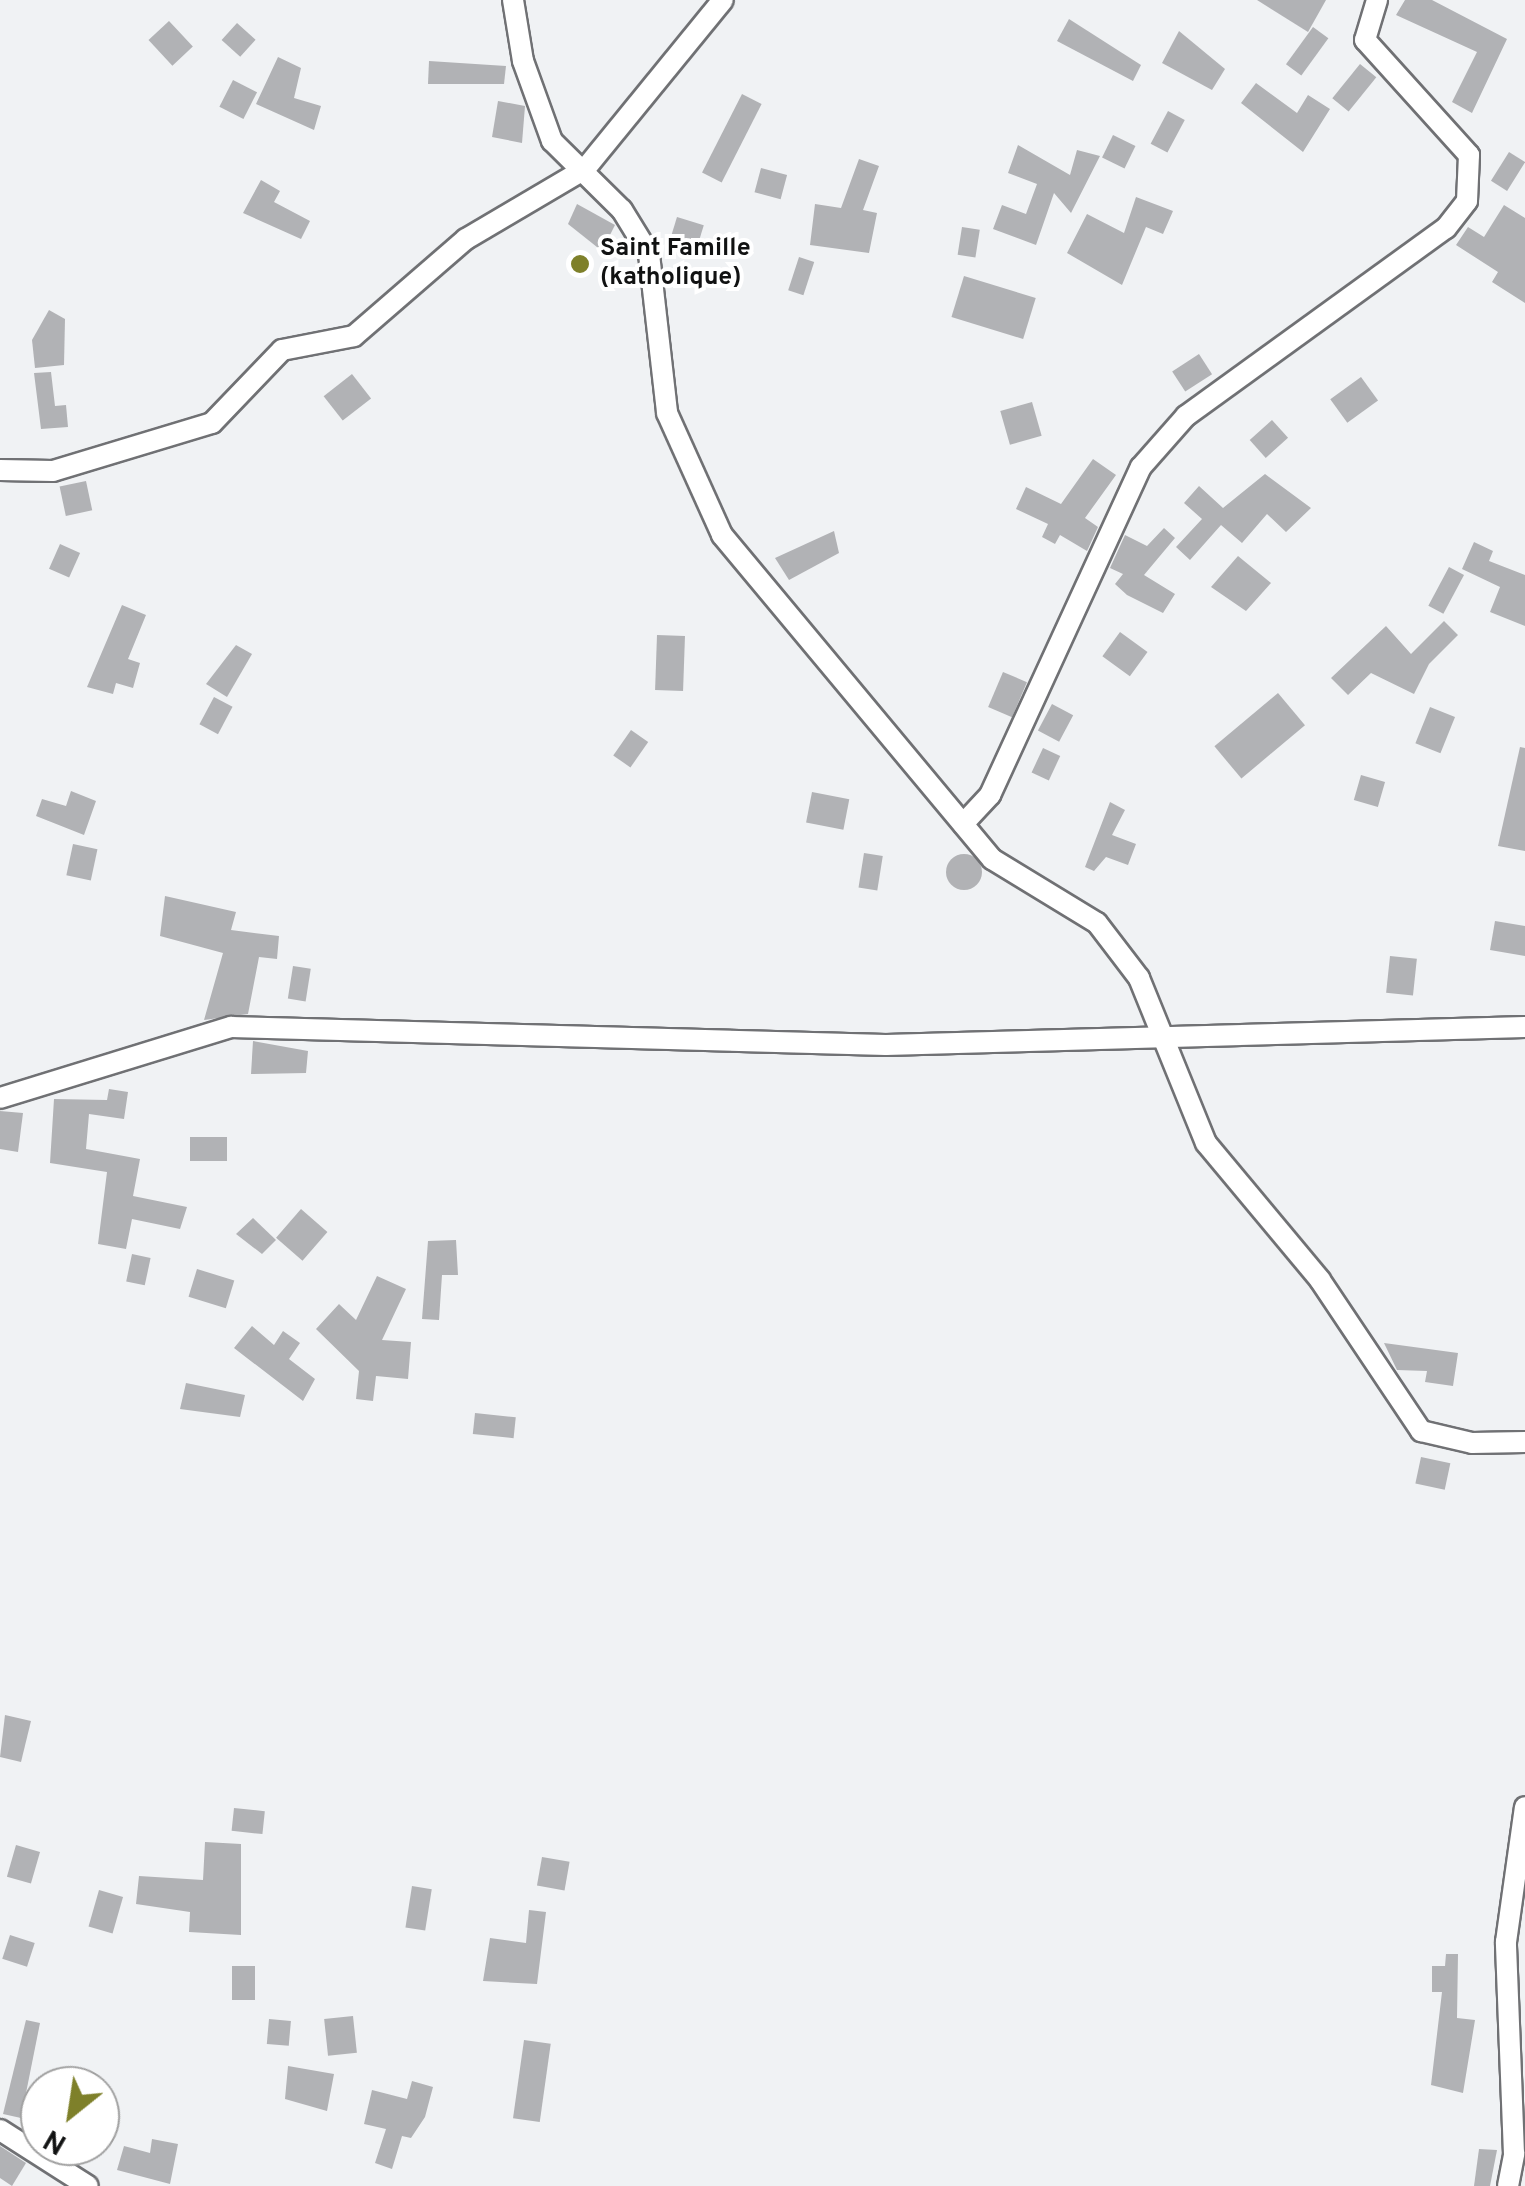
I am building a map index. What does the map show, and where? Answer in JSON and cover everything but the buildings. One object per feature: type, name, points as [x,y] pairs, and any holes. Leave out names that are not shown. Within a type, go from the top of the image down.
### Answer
[{"type":"street","points":[[513,0],[523,60],[552,141],[584,170],[649,254],[667,413],[722,535],[963,824],[1028,887],[1097,923],[1139,978],[1206,1143],[1320,1280],[1421,1431],[1472,1443],[1525,1442]]},
{"type":"street","points":[[0,470],[53,471],[212,422],[282,350],[354,336],[466,239],[584,170],[723,0]]},
{"type":"street","points":[[963,824],[990,795],[1141,467],[1186,416],[1446,228],[1467,201],[1469,155],[1366,40],[1377,0]]},
{"type":"street","points":[[0,1098],[231,1028],[886,1045],[1160,1034],[1525,1027]]},
{"type":"street","points":[[1508,2186],[1514,2154],[1506,1942],[1525,1807]]},
{"type":"street","points":[[0,2130],[88,2186]]},
{"type":"place","name":"Saint Famille (katholique)","points":[[580,264]]}]
